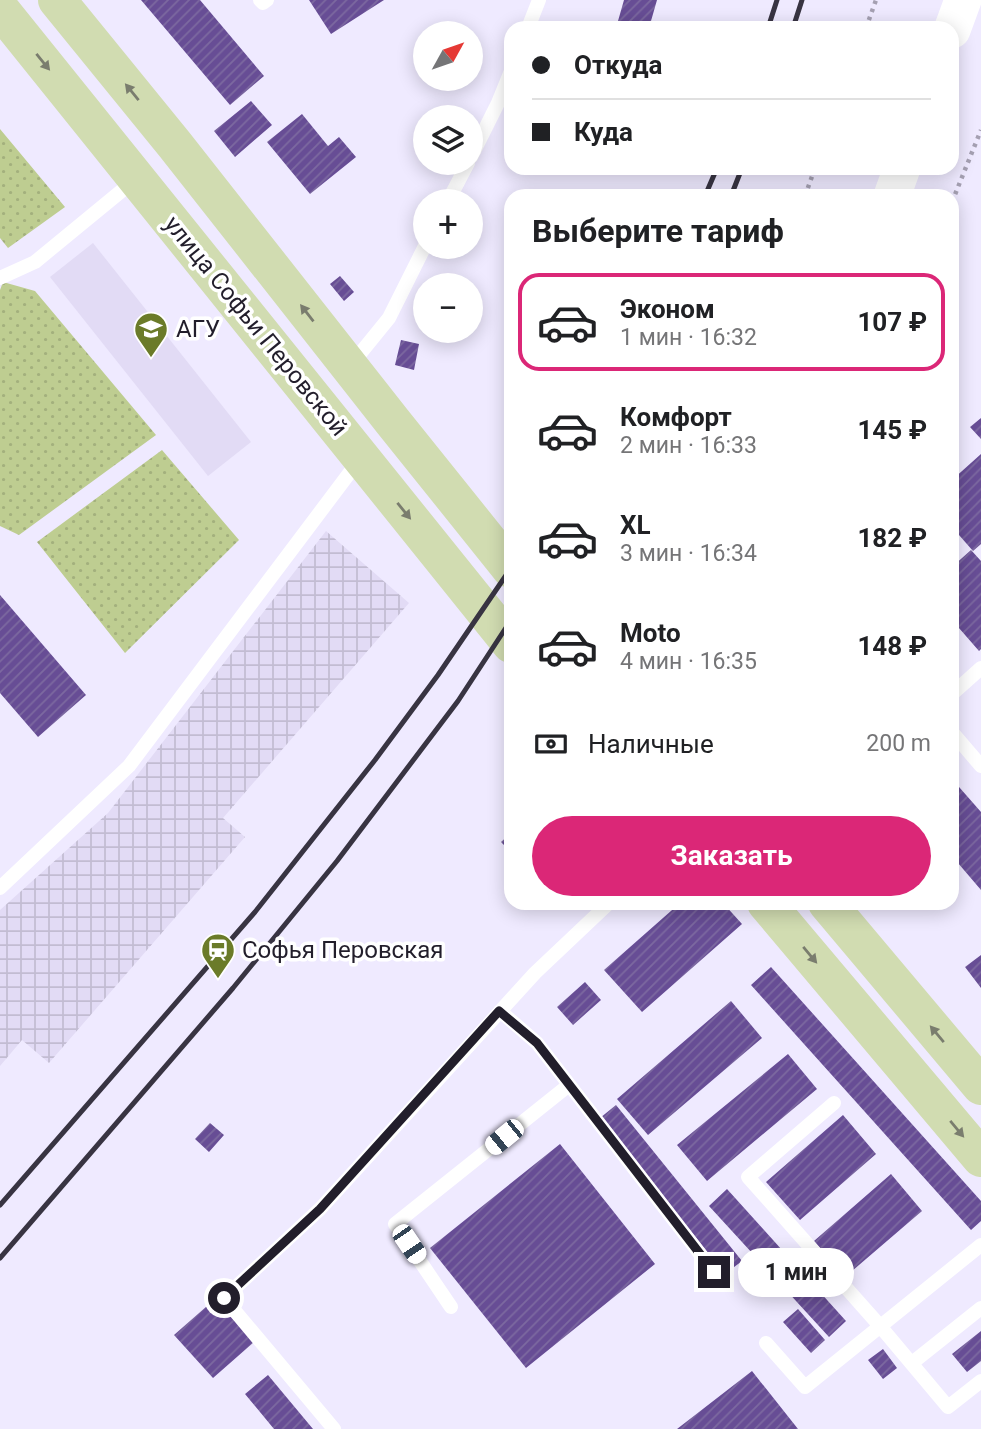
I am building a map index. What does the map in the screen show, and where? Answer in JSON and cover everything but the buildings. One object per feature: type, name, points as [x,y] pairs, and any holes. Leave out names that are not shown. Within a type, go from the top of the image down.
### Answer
[{"type":"main road","name":"улица Софьи Перовской","points":[[57,0],[504,560]]},
{"type":"main road","name":"улица Софьи Перовской","points":[[0,9],[504,635]]},
{"type":"main road","points":[[361,458],[393,422]]},
{"type":"main road","points":[[772,910],[981,1158]]},
{"type":"main road","points":[[833,910],[981,1086]]},
{"type":"street","points":[[933,21],[941,0]]},
{"type":"street","points":[[955,21],[963,0]]},
{"type":"lane","points":[[260,0],[263,3],[267,0]]},
{"type":"lane","points":[[531,21],[539,0]]},
{"type":"lane","points":[[483,133],[504,88]]},
{"type":"lane","points":[[0,278],[36,262],[137,178]]},
{"type":"lane","points":[[349,366],[389,318],[418,259]]},
{"type":"lane","points":[[0,888],[128,766],[361,458]]},
{"type":"lane","points":[[959,688],[981,668]]},
{"type":"lane","points":[[959,740],[981,766]]},
{"type":"lane","points":[[334,1429],[224,1298],[320,1209],[499,1011],[601,910]]},
{"type":"lane","points":[[499,1011],[537,1043],[714,1272]]},
{"type":"lane","points":[[450,1307],[396,1224],[569,1085]]},
{"type":"lane","points":[[834,1103],[748,1177],[948,1407],[981,1381]]},
{"type":"lane","points":[[766,1343],[805,1387],[981,1245]]},
{"type":"lane","points":[[912,1363],[981,1308]]},
{"type":"path","points":[[868,21],[876,0]]},
{"type":"path","points":[[957,189],[981,130]]},
{"type":"shaded area","name":"АГУ","points":[[93,243],[251,442],[208,476],[50,277]]},
{"type":"shaded area","points":[[326,531],[409,603],[223,818],[245,837],[49,1063],[22,1040],[0,1066],[0,910],[108,813]]},
{"type":"green space","points":[[0,129],[65,207],[8,248],[0,238]]},
{"type":"green space","points":[[3,282],[35,291],[156,435],[19,535],[0,526],[0,290]]},
{"type":"green space","points":[[162,450],[239,540],[125,653],[37,542]]},
{"type":"railway","points":[[770,21],[777,0]]},
{"type":"railway","points":[[795,21],[802,0]]},
{"type":"railway","points":[[708,189],[714,175]]},
{"type":"railway","points":[[734,189],[739,175]]},
{"type":"railway","points":[[0,1205],[255,912],[375,760],[438,675],[504,578]]},
{"type":"railway","points":[[0,1258],[233,988],[337,861],[458,701],[504,631]]},
{"type":"place","name":"АГУ","points":[[151,359]]},
{"type":"place","name":"Софья Перовская","points":[[218,980]]},
{"type":"route","points":[[224,1298],[320,1209],[499,1011],[537,1043],[714,1272]]}]
